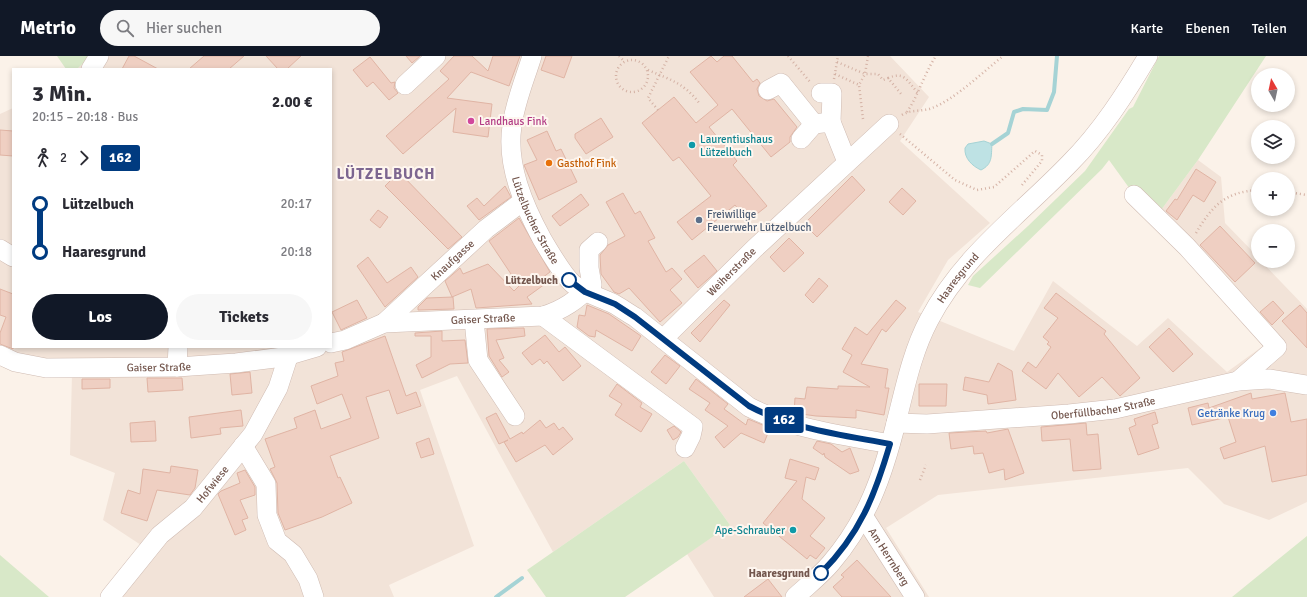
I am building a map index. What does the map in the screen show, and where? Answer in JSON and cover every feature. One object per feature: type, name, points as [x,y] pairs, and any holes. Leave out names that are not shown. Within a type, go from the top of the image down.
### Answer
[{"type":"street","points":[[92,68],[99,56]]},
{"type":"street","points":[[405,85],[436,56]]},
{"type":"street","name":"Lützelbucher Straße","points":[[532,56],[512,126],[510,146],[515,174],[523,201],[550,253],[572,283],[585,292],[615,304],[760,413],[806,427],[890,444]]},
{"type":"street","name":"Haaresgrund","points":[[795,597],[831,563],[864,517],[878,484],[913,359],[929,321],[945,293],[968,261],[1072,162],[1110,114],[1148,56]]},
{"type":"street","points":[[768,90],[781,83],[823,123],[847,162]]},
{"type":"street","points":[[801,139],[823,123],[826,93]]},
{"type":"street","name":"Weiherstraße","points":[[663,339],[754,249],[889,124]]},
{"type":"street","points":[[1134,195],[1187,247],[1277,347],[1238,381]]},
{"type":"street","name":"Knaufgasse","points":[[384,323],[486,229],[523,201]]},
{"type":"street","points":[[585,292],[592,285],[589,268],[589,250],[598,242]]},
{"type":"street","points":[[0,249],[12,256]]},
{"type":"street","name":"Gaiser Straße","points":[[332,344],[345,340],[384,323],[543,316],[556,312],[572,304],[585,292]]},
{"type":"street","points":[[543,316],[693,426],[691,436],[685,448]]},
{"type":"street","points":[[474,320],[478,360],[516,416]]},
{"type":"street","name":"Gaiser Straße","points":[[0,355],[15,362],[46,368],[174,354],[236,363],[289,354],[313,348]]},
{"type":"street","name":"Hofwiese","points":[[110,597],[160,535],[193,508],[244,446],[278,388],[289,354]]},
{"type":"street","name":"Oberfüllbacher Straße","points":[[896,423],[935,424],[1115,409],[1238,381],[1269,379],[1307,385]]},
{"type":"street","points":[[244,446],[266,484],[267,515],[277,541],[292,554],[308,579],[314,597]]},
{"type":"street","name":"Am Herrnberg","points":[[864,517],[915,597]]},
{"type":"path","points":[[619,56],[624,61],[637,60],[648,70],[674,80],[692,93],[700,104]]},
{"type":"path","points":[[658,110],[648,98],[669,56]]},
{"type":"path","points":[[788,56],[826,93],[835,74],[838,56]]},
{"type":"path","points":[[863,119],[859,86],[865,74],[868,56]]},
{"type":"path","points":[[936,56],[927,69],[918,93],[906,112],[889,124],[955,180],[977,190],[994,187],[1036,151],[1042,155],[1042,161],[1017,191]]},
{"type":"path","points":[[906,112],[932,108],[955,94],[1003,56]]},
{"type":"path","points":[[624,61],[616,72],[618,85],[628,92],[639,91],[648,81],[648,70]]},
{"type":"path","points":[[837,62],[865,74],[878,74],[883,80],[898,74],[902,75],[918,93]]},
{"type":"path","points":[[835,74],[859,86]]},
{"type":"path","points":[[888,78],[902,95]]},
{"type":"path","points":[[1187,247],[1205,218],[1219,202],[1246,191],[1251,191]]},
{"type":"path","points":[[1295,193],[1307,195]]},
{"type":"path","points":[[920,480],[926,465]]},
{"type":"shaded area","points":[[91,56],[890,56],[929,97],[900,141],[990,223],[948,260],[918,312],[1014,351],[1053,281],[1137,346],[1168,318],[1227,372],[1263,346],[1153,221],[1198,160],[1221,177],[1225,223],[1251,250],[1251,268],[1268,268],[1307,309],[1307,502],[1269,520],[1224,504],[1188,468],[938,495],[886,528],[929,597],[714,597],[687,554],[730,525],[684,461],[553,552],[457,376],[420,390],[474,546],[389,585],[394,597],[106,597],[144,547],[103,520],[115,473],[70,455],[72,374],[0,360],[0,114],[12,108],[12,348],[332,348],[332,68],[78,68]]},
{"type":"green space","points":[[57,56],[91,56],[78,68],[65,68]]},
{"type":"green space","points":[[1159,56],[1266,56],[1258,68],[1251,68],[1251,79],[1198,160],[1153,221],[1109,160],[1102,169],[980,288],[968,285],[973,276],[1085,171],[1129,109],[1133,107]]},
{"type":"green space","points":[[684,461],[730,525],[625,597],[546,597],[527,570]]},
{"type":"green space","points":[[1307,536],[1307,597],[1232,597]]},
{"type":"green space","points":[[0,555],[49,597],[0,597]]},
{"type":"water","points":[[984,141],[992,144],[991,156],[988,165],[981,170],[969,161],[965,148],[968,144]]},
{"type":"building","points":[[129,56],[134,56],[156,68],[123,68]]},
{"type":"building","points":[[204,56],[244,56],[230,68],[190,68]]},
{"type":"building","points":[[266,56],[301,56],[288,68],[277,68]]},
{"type":"building","points":[[406,56],[420,56],[412,63]]},
{"type":"building","name":"Landhaus Fink","points":[[454,56],[472,56],[488,71],[493,56],[520,56],[509,86],[471,72],[447,98],[492,104],[488,137],[453,132],[456,108],[403,154],[386,136],[449,79],[440,71]]},
{"type":"building","points":[[546,56],[572,56],[564,78],[541,70]]},
{"type":"building","name":"Laurentiushaus Lützelbuch","points":[[711,56],[717,62],[724,56],[732,56],[753,82],[757,79],[760,83],[757,89],[759,96],[767,101],[774,99],[797,127],[790,137],[790,142],[771,157],[732,109],[709,127],[737,161],[733,165],[767,206],[748,221],[735,205],[692,240],[677,222],[711,196],[679,157],[673,161],[642,123],[674,97],[696,123],[718,105],[690,72]]},
{"type":"building","points":[[370,57],[391,83],[395,82],[394,88],[398,93],[389,100],[373,82],[367,87],[353,70]]},
{"type":"building","points":[[601,118],[613,137],[586,154],[575,138],[575,134]]},
{"type":"building","points":[[0,130],[12,131],[12,156],[0,155]]},
{"type":"building","name":"Gasthof Fink","points":[[547,131],[556,151],[561,149],[577,182],[539,200],[524,165],[537,160],[527,140]]},
{"type":"building","points":[[1196,169],[1216,182],[1204,202],[1193,195],[1177,220],[1166,211],[1175,199],[1177,200]]},
{"type":"building","points":[[399,172],[462,237],[448,249],[385,186]]},
{"type":"building","points":[[852,176],[865,190],[817,237],[804,224]]},
{"type":"building","points":[[505,186],[511,197],[479,220],[467,206],[477,198],[484,206]]},
{"type":"building","points":[[902,188],[916,201],[903,215],[889,202]]},
{"type":"building","points":[[623,193],[635,214],[640,211],[655,238],[648,241],[666,272],[672,268],[682,279],[670,290],[682,303],[660,322],[629,288],[619,294],[614,292],[601,274],[600,255],[608,245],[625,236],[606,202]]},
{"type":"building","points":[[581,194],[589,205],[560,226],[552,216]]},
{"type":"building","points":[[378,210],[388,217],[380,228],[370,220]]},
{"type":"building","points":[[519,218],[550,272],[542,278],[545,284],[527,297],[532,304],[476,308],[471,289],[452,297],[445,281],[460,268],[463,274],[488,264],[514,291],[519,286],[489,241]]},
{"type":"building","points":[[1220,226],[1251,259],[1251,267],[1235,282],[1200,245]]},
{"type":"building","points":[[789,238],[804,253],[784,272],[770,257]]},
{"type":"building","points":[[704,255],[717,271],[698,288],[684,271]]},
{"type":"building","points":[[368,257],[387,283],[411,267],[418,277],[385,307],[357,266]]},
{"type":"building","points":[[819,278],[828,286],[813,303],[805,295]]},
{"type":"building","points":[[0,289],[12,294],[13,349],[0,344],[0,333],[6,317],[0,315]]},
{"type":"building","points":[[1056,293],[1106,331],[1104,334],[1140,378],[1120,396],[1102,377],[1079,397],[1058,373],[1046,389],[1022,371],[1028,362],[1036,368],[1051,347],[1047,344],[1049,342],[1043,337],[1058,318],[1044,308]]},
{"type":"building","points":[[453,297],[454,309],[418,310],[418,307],[427,298]]},
{"type":"building","points":[[357,300],[367,318],[341,330],[332,312]]},
{"type":"building","points":[[724,300],[730,305],[700,342],[691,333]]},
{"type":"building","points":[[896,300],[906,308],[886,332],[882,329],[861,364],[888,369],[885,388],[889,388],[884,415],[856,410],[856,418],[816,416],[794,413],[795,398],[805,399],[807,387],[838,389],[838,386],[870,387],[843,372],[852,355],[842,349],[855,327],[867,335]]},
{"type":"building","points":[[1273,301],[1284,313],[1272,325],[1260,312]]},
{"type":"building","points":[[587,305],[609,314],[641,336],[632,351],[596,330],[595,337],[589,336],[577,327],[579,315],[585,316]]},
{"type":"building","points":[[1300,305],[1307,313],[1307,348],[1282,321]]},
{"type":"building","points":[[524,328],[525,336],[496,340],[504,358],[499,360],[509,372],[502,377],[489,356],[487,329]]},
{"type":"building","points":[[1169,328],[1193,354],[1173,372],[1149,347]]},
{"type":"building","points":[[442,331],[442,341],[465,340],[468,363],[450,364],[422,378],[416,365],[431,357],[431,336],[415,336],[415,333]]},
{"type":"building","points":[[545,335],[559,352],[565,347],[581,366],[563,381],[547,361],[544,364],[540,359],[532,365],[522,353]]},
{"type":"building","points":[[385,336],[406,396],[416,392],[421,406],[397,414],[389,390],[366,397],[379,438],[330,456],[338,478],[340,477],[352,503],[322,517],[285,530],[278,513],[277,483],[270,469],[275,467],[265,439],[297,428],[294,418],[315,410],[321,429],[351,418],[342,394],[317,404],[311,386],[338,376],[335,363],[344,361],[342,352]]},
{"type":"building","points":[[665,355],[680,366],[666,384],[651,372]]},
{"type":"building","points":[[998,363],[1012,371],[1016,400],[988,404],[987,395],[963,390],[965,377],[989,382]]},
{"type":"building","points":[[250,372],[252,393],[232,395],[230,374]]},
{"type":"building","points":[[147,378],[182,378],[183,390],[148,392]]},
{"type":"building","points":[[82,379],[110,379],[110,388],[82,389]]},
{"type":"building","points":[[696,379],[728,404],[724,409],[746,425],[748,419],[770,428],[764,443],[741,433],[724,448],[715,437],[728,426],[705,410],[710,403],[689,389]]},
{"type":"building","points":[[617,384],[642,403],[640,407],[652,414],[641,432],[615,415],[622,404],[609,396]]},
{"type":"building","points":[[919,384],[947,384],[946,406],[919,406]]},
{"type":"building","points":[[1251,393],[1252,399],[1285,393],[1291,422],[1307,419],[1307,475],[1272,482],[1265,446],[1224,459],[1220,448],[1236,442],[1228,417],[1192,425],[1188,408],[1208,403],[1209,408]]},
{"type":"building","points":[[241,410],[243,426],[220,428],[221,434],[191,438],[189,417]]},
{"type":"building","points":[[1155,412],[1158,423],[1152,425],[1159,448],[1138,455],[1129,428],[1136,425],[1134,419]]},
{"type":"building","points":[[496,413],[510,439],[522,432],[523,434],[540,420],[546,428],[554,423],[559,430],[563,427],[573,439],[553,455],[545,445],[516,462],[504,442],[508,440],[499,444],[486,418]]},
{"type":"building","points":[[155,421],[156,441],[131,442],[130,423]]},
{"type":"building","points":[[1086,423],[1087,435],[1098,434],[1101,469],[1073,471],[1070,439],[1042,441],[1041,427]]},
{"type":"building","points":[[674,426],[681,432],[678,437],[673,440],[667,430]]},
{"type":"building","points":[[1008,429],[1024,473],[1005,480],[1004,469],[989,473],[983,453],[974,454],[973,446],[951,449],[949,433],[986,431],[987,433]]},
{"type":"building","points":[[429,438],[434,454],[421,458],[416,443]]},
{"type":"building","points":[[817,441],[831,444],[842,452],[850,448],[859,471],[850,474],[825,457],[824,453],[823,455],[813,448]]},
{"type":"building","name":"Ape-Schrauber","points":[[790,459],[819,468],[815,480],[806,477],[802,499],[825,518],[810,536],[825,548],[816,559],[810,555],[807,559],[763,523],[797,481],[785,478]]},
{"type":"building","points":[[171,466],[198,470],[195,488],[190,495],[157,490],[147,521],[121,513],[128,490],[140,494],[143,469],[170,473]]},
{"type":"building","points":[[245,470],[255,487],[255,495],[240,500],[248,518],[242,520],[246,530],[235,535],[218,494],[221,491],[240,483],[237,473]]},
{"type":"building","points":[[857,560],[891,597],[842,597],[833,587],[844,577],[841,575]]},
{"type":"building","points":[[768,579],[782,597],[744,597]]},
{"type":"waterway","points":[[992,144],[1008,133],[1014,112],[1023,109],[1047,110],[1054,92],[1057,56]]},
{"type":"waterway","points":[[496,597],[522,578]]},
{"type":"bus line","name":"162","points":[[569,280],[585,292],[615,304],[635,317],[760,413],[806,427],[890,444],[878,484],[864,517],[831,563],[821,573]]},
{"type":"place","name":"Landhaus Fink","points":[[471,121]]},
{"type":"place","name":"Laurentiushaus Lützelbuch","points":[[692,145]]},
{"type":"place","name":"Gasthof Fink","points":[[549,163]]},
{"type":"place","name":"Freiwillige Feuerwehr Lützelbuch","points":[[699,220]]},
{"type":"place","name":"Lützelbuch","points":[[569,280]]},
{"type":"place","name":"Getränke Krug","points":[[1273,413]]},
{"type":"place","name":"Ape-Schrauber","points":[[793,530]]},
{"type":"place","name":"Haaresgrund","points":[[821,573]]},
{"type":"district","name":"LÜTZELBUCH","points":[[386,174]]}]
